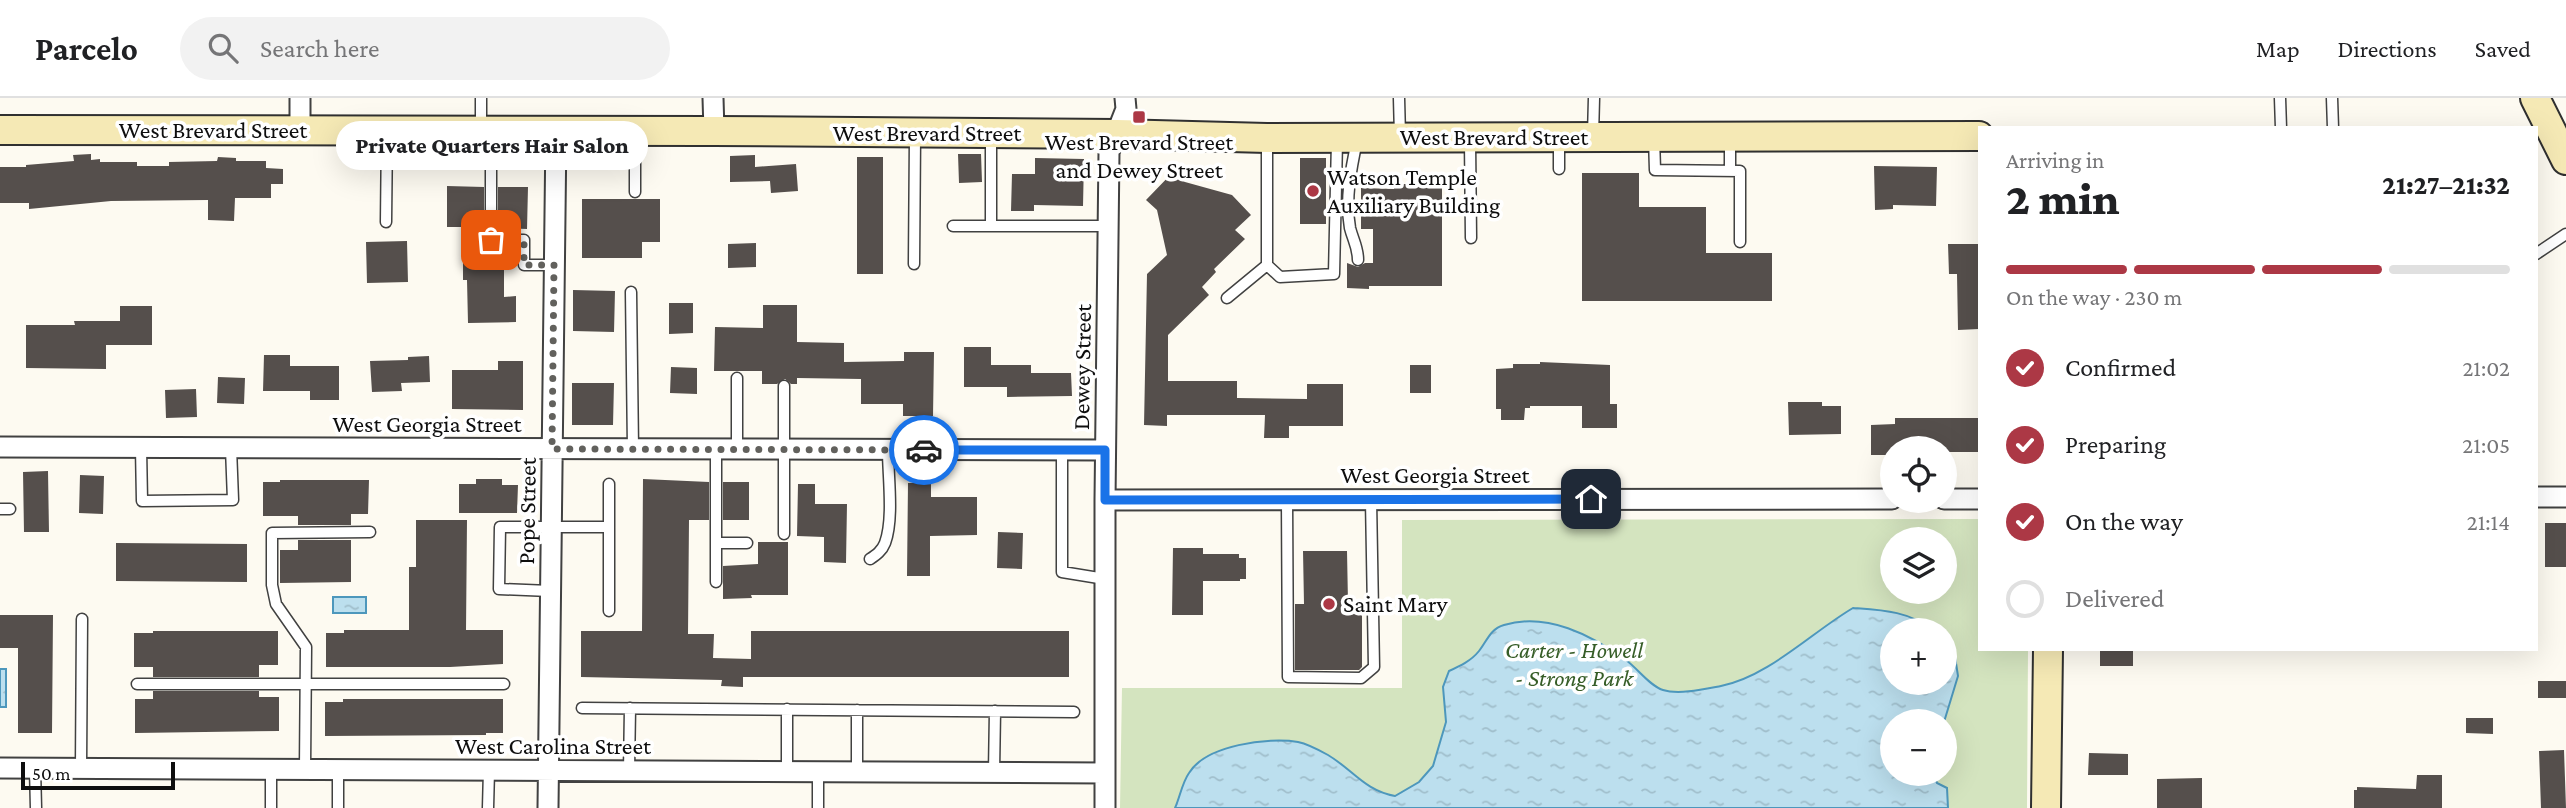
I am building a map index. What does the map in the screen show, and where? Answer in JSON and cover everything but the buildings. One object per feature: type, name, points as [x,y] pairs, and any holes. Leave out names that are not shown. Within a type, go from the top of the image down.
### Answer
[{"type":"street","points":[[300,98],[300,129]]},
{"type":"street","points":[[713,98],[713,131]]},
{"type":"street","name":"Dewey Street","points":[[1105,808],[1105,450],[1109,152],[1126,109],[1125,98]]},
{"type":"street","points":[[2535,98],[2566,160]]},
{"type":"street","name":"West Brevard Street","points":[[0,130],[915,132],[1267,138],[1978,136]]},
{"type":"street","name":"Pope Street","points":[[548,808],[556,130]]},
{"type":"street","name":"West Georgia Street","points":[[0,447],[1105,450]]},
{"type":"street","points":[[2538,497],[2566,497]]},
{"type":"street","name":"West Georgia Street","points":[[1105,500],[1880,499]]},
{"type":"street","points":[[1957,499],[1978,499]]},
{"type":"street","points":[[2046,808],[2048,651]]},
{"type":"street","name":"West Carolina Street","points":[[0,768],[1105,773]]},
{"type":"lane","points":[[481,98],[486,130],[491,240],[524,240],[524,265],[554,265]]},
{"type":"lane","points":[[1399,98],[1399,137]]},
{"type":"lane","points":[[1593,136],[1594,98]]},
{"type":"lane","points":[[2280,98],[2281,126]]},
{"type":"lane","points":[[2332,98],[2333,126]]},
{"type":"lane","points":[[386,222],[387,130]]},
{"type":"lane","points":[[635,131],[635,192]]},
{"type":"lane","points":[[914,264],[915,132]]},
{"type":"lane","points":[[991,133],[991,226]]},
{"type":"lane","points":[[1559,136],[1559,169]]},
{"type":"lane","points":[[1654,136],[1655,170],[1740,171],[1740,242]]},
{"type":"lane","points":[[1730,171],[1731,136]]},
{"type":"lane","points":[[1267,138],[1267,265],[1280,277],[1334,274],[1348,137]]},
{"type":"lane","points":[[1348,137],[1350,229],[1358,246],[1358,260]]},
{"type":"lane","points":[[1470,137],[1471,238]]},
{"type":"lane","points":[[953,226],[1108,226]]},
{"type":"lane","points":[[2538,253],[2566,234]]},
{"type":"lane","points":[[1227,298],[1267,265]]},
{"type":"lane","points":[[631,292],[633,449]]},
{"type":"lane","points":[[737,378],[737,449]]},
{"type":"lane","points":[[784,386],[784,534]]},
{"type":"lane","points":[[141,448],[142,501],[233,500],[231,448]]},
{"type":"lane","points":[[716,449],[716,582]]},
{"type":"lane","points":[[870,559],[885,543],[888,523],[888,450]]},
{"type":"lane","points":[[1062,450],[1062,572],[1105,579]]},
{"type":"lane","points":[[609,484],[609,611]]},
{"type":"lane","points":[[1287,500],[1288,677],[1361,678],[1374,667],[1371,500]]},
{"type":"lane","points":[[550,591],[499,589],[499,527],[609,527]]},
{"type":"lane","points":[[305,769],[306,647],[276,604],[272,585],[272,533],[370,532]]},
{"type":"lane","points":[[716,543],[747,544]]},
{"type":"lane","points":[[81,768],[82,618]]},
{"type":"lane","points":[[137,684],[504,684]]},
{"type":"lane","points":[[582,708],[1074,712]]},
{"type":"lane","points":[[629,771],[631,708]]},
{"type":"lane","points":[[787,709],[787,771]]},
{"type":"lane","points":[[857,710],[857,772]]},
{"type":"lane","points":[[994,772],[995,711]]},
{"type":"lane","points":[[36,768],[36,808]]},
{"type":"lane","points":[[271,769],[271,808]]},
{"type":"lane","points":[[338,769],[338,808]]},
{"type":"lane","points":[[488,808],[489,770]]},
{"type":"lane","points":[[818,771],[818,808]]},
{"type":"green space","name":"Carter - Howell - Strong Park","points":[[1978,519],[1978,651],[2028,651],[2027,808],[1120,808],[1122,688],[1402,688],[1402,520]]},
{"type":"water","points":[[333,597],[366,597],[366,613],[333,613]]},
{"type":"water","points":[[1853,608],[1884,611],[1912,618],[1880,618],[1880,695],[1952,695],[1948,709],[1880,709],[1880,786],[1943,786],[1947,788],[1948,808],[1175,808],[1187,777],[1197,763],[1239,745],[1271,741],[1298,742],[1313,747],[1337,761],[1367,785],[1395,796],[1419,782],[1433,766],[1446,722],[1443,687],[1449,671],[1472,658],[1492,632],[1504,625],[1536,621],[1568,628],[1598,642],[1626,660],[1658,688],[1684,692],[1721,686],[1756,673],[1773,664]]},
{"type":"water","points":[[0,669],[6,669],[6,707],[0,707]]},
{"type":"way so far","points":[[491,240],[524,240],[524,265],[554,265],[552,449],[924,450]]},
{"type":"place","name":"West Brevard Street and Dewey Street","points":[[1139,117]]},
{"type":"place","name":"Watson Temple Auxiliary Building","points":[[1313,191]]},
{"type":"place","name":"Private Quarters Hair Salon","points":[[491,240]]},
{"type":"place","name":"Saint Mary","points":[[1329,604]]},
{"type":"route","points":[[924,450],[1105,450],[1105,500],[1591,499]]}]
